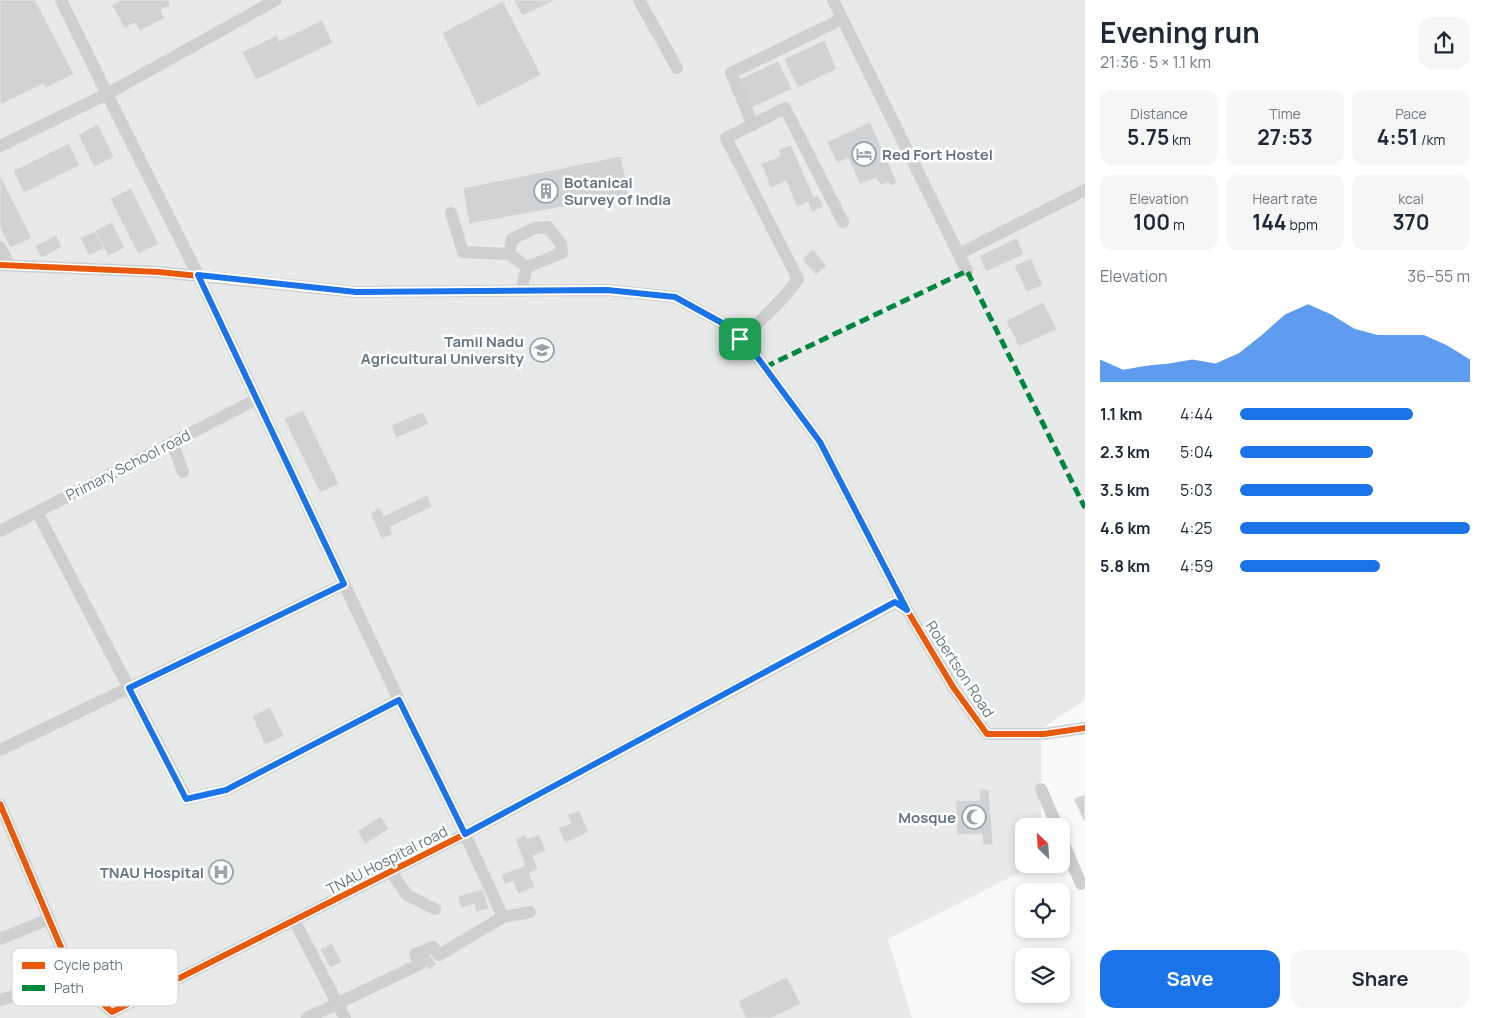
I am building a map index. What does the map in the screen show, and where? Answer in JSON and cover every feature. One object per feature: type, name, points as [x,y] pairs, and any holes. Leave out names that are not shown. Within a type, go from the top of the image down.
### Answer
[{"type":"street","points":[[61,0],[198,275],[503,917]]},
{"type":"street","points":[[0,146],[107,94],[276,0]]},
{"type":"street","points":[[639,0],[677,68]]},
{"type":"street","points":[[833,0],[967,271]]},
{"type":"street","points":[[753,125],[731,74],[842,19]]},
{"type":"street","points":[[740,339],[769,313],[789,292],[798,279],[726,138],[785,108],[843,222]]},
{"type":"street","points":[[959,254],[1085,190]]},
{"type":"street","points":[[451,213],[463,252],[509,254],[527,267]]},
{"type":"street","points":[[509,254],[512,239],[535,228],[548,227],[561,244],[562,253],[527,267]]},
{"type":"street","points":[[0,247],[4,264],[198,275],[356,292],[607,290],[675,297],[724,324],[755,354],[820,442],[907,610]]},
{"type":"street","points":[[520,291],[527,267]]},
{"type":"street","name":"Primary School road","points":[[0,531],[256,399]]},
{"type":"street","points":[[172,442],[183,472]]},
{"type":"street","points":[[37,512],[186,799],[226,790],[399,700]]},
{"type":"street","points":[[0,750],[344,584]]},
{"type":"street","name":"TNAU Hospital road","points":[[178,979],[465,834],[895,602],[907,610]]},
{"type":"street","name":"Robertson Road","points":[[907,610],[953,687],[987,734],[1044,734],[1085,728]]},
{"type":"street","points":[[1041,788],[1054,818]]},
{"type":"street","name":"TNAU Hospital road","points":[[0,804],[3,820],[61,948]]},
{"type":"street","points":[[1070,856],[1084,886]]},
{"type":"street","points":[[391,872],[406,895],[435,909]]},
{"type":"street","points":[[308,1018],[420,964],[415,954],[433,947],[439,955],[503,917],[530,912]]},
{"type":"street","points":[[0,939],[49,919]]},
{"type":"street","points":[[294,920],[345,1018]]},
{"type":"street","points":[[0,1000],[12,996]]},
{"type":"street","name":"TNAU Hospital road","points":[[105,1006],[112,1012],[124,1006]]},
{"type":"shaded area","name":"Tamil Nadu Agricultural University","points":[[0,0],[1085,0],[1085,700],[1041,729],[1041,818],[1015,818],[1015,873],[1019,873],[888,939],[912,1018],[0,1018]]},
{"type":"building","points":[[0,0],[35,0],[74,74],[46,88],[43,84],[0,105]]},
{"type":"building","points":[[121,0],[168,0],[171,5],[161,10],[165,18],[140,31],[135,23],[124,28],[112,5]]},
{"type":"building","points":[[514,0],[556,0],[522,16]]},
{"type":"building","points":[[503,1],[541,75],[478,107],[442,33]]},
{"type":"building","points":[[322,20],[333,43],[256,80],[242,52],[277,35],[279,41]]},
{"type":"building","points":[[824,40],[837,69],[798,88],[784,59]]},
{"type":"building","points":[[778,61],[792,89],[752,108],[738,80]]},
{"type":"building","points":[[870,122],[897,182],[891,186],[888,182],[881,185],[876,178],[860,184],[848,158],[837,163],[827,142]]},
{"type":"building","points":[[98,124],[114,157],[94,167],[78,135]]},
{"type":"building","points":[[69,143],[80,165],[24,193],[13,171]]},
{"type":"building","points":[[791,145],[814,197],[818,195],[824,207],[812,212],[808,202],[797,207],[786,181],[771,188],[761,164],[780,156],[778,150]]},
{"type":"building","name":"Botanical Survey of India","points":[[621,156],[629,195],[469,224],[463,188]]},
{"type":"building","points":[[0,175],[32,238],[10,248],[0,227]]},
{"type":"building","points":[[131,188],[159,244],[138,254],[110,199]]},
{"type":"building","points":[[112,222],[125,248],[108,256],[95,231]]},
{"type":"building","points":[[95,231],[104,248],[89,256],[80,238]]},
{"type":"building","points":[[56,235],[62,247],[41,258],[35,246]]},
{"type":"building","points":[[1017,238],[1024,254],[986,272],[979,256]]},
{"type":"building","points":[[813,249],[827,266],[816,275],[802,259]]},
{"type":"building","points":[[1031,258],[1043,285],[1027,292],[1014,266]]},
{"type":"building","points":[[1043,302],[1057,329],[1019,347],[1006,321]]},
{"type":"building","points":[[303,410],[339,484],[320,493],[284,419]]},
{"type":"building","points":[[423,412],[429,424],[396,438],[391,425]]},
{"type":"building","points":[[427,495],[432,507],[390,527],[393,534],[382,539],[370,513],[380,508],[384,516]]},
{"type":"building","points":[[270,707],[284,736],[265,745],[252,716]]},
{"type":"building","name":"Mosque","points":[[979,789],[989,790],[993,845],[983,845],[982,834],[957,835],[956,801],[980,800]]},
{"type":"building","points":[[1085,794],[1085,821],[1084,821],[1074,799]]},
{"type":"building","points":[[579,810],[589,832],[565,843],[558,828],[571,823],[567,815]]},
{"type":"building","points":[[381,816],[389,829],[365,844],[357,831]]},
{"type":"building","points":[[539,834],[546,851],[533,856],[538,869],[529,873],[535,887],[518,894],[513,881],[505,885],[501,875],[525,865],[515,839],[525,835],[527,839]]},
{"type":"building","points":[[483,889],[489,909],[476,912],[474,904],[461,908],[458,896]]},
{"type":"building","points":[[332,943],[342,962],[330,968],[320,949]]},
{"type":"building","points":[[427,952],[437,964],[429,970],[420,958]]},
{"type":"building","points":[[787,977],[801,1004],[771,1018],[746,1018],[738,1001]]},
{"type":"marked path","points":[[765,367],[967,271],[1085,508]]},
{"type":"cycle path","points":[[0,265],[159,272],[356,292],[607,290],[675,297],[724,324],[755,354],[820,442],[907,610],[953,687],[987,734],[1044,734],[1085,728]]},
{"type":"cycle path","points":[[178,979],[465,834],[895,603],[907,610]]},
{"type":"cycle path","points":[[0,804],[61,948]]},
{"type":"cycle path","points":[[105,1006],[112,1012],[124,1006]]},
{"type":"place","name":"Red Fort Hostel","points":[[864,154]]},
{"type":"place","name":"Botanical Survey of India","points":[[546,191]]},
{"type":"place","name":"Tamil Nadu Agricultural University","points":[[542,350]]},
{"type":"place","name":"Mosque","points":[[974,817]]},
{"type":"place","name":"TNAU Hospital","points":[[221,872]]},
{"type":"route","points":[[198,275],[356,292],[607,290],[675,297],[724,324],[740,339],[755,354],[820,442],[907,610],[895,602],[465,834],[399,700],[226,790],[186,799],[129,688],[344,584],[198,275]]}]
